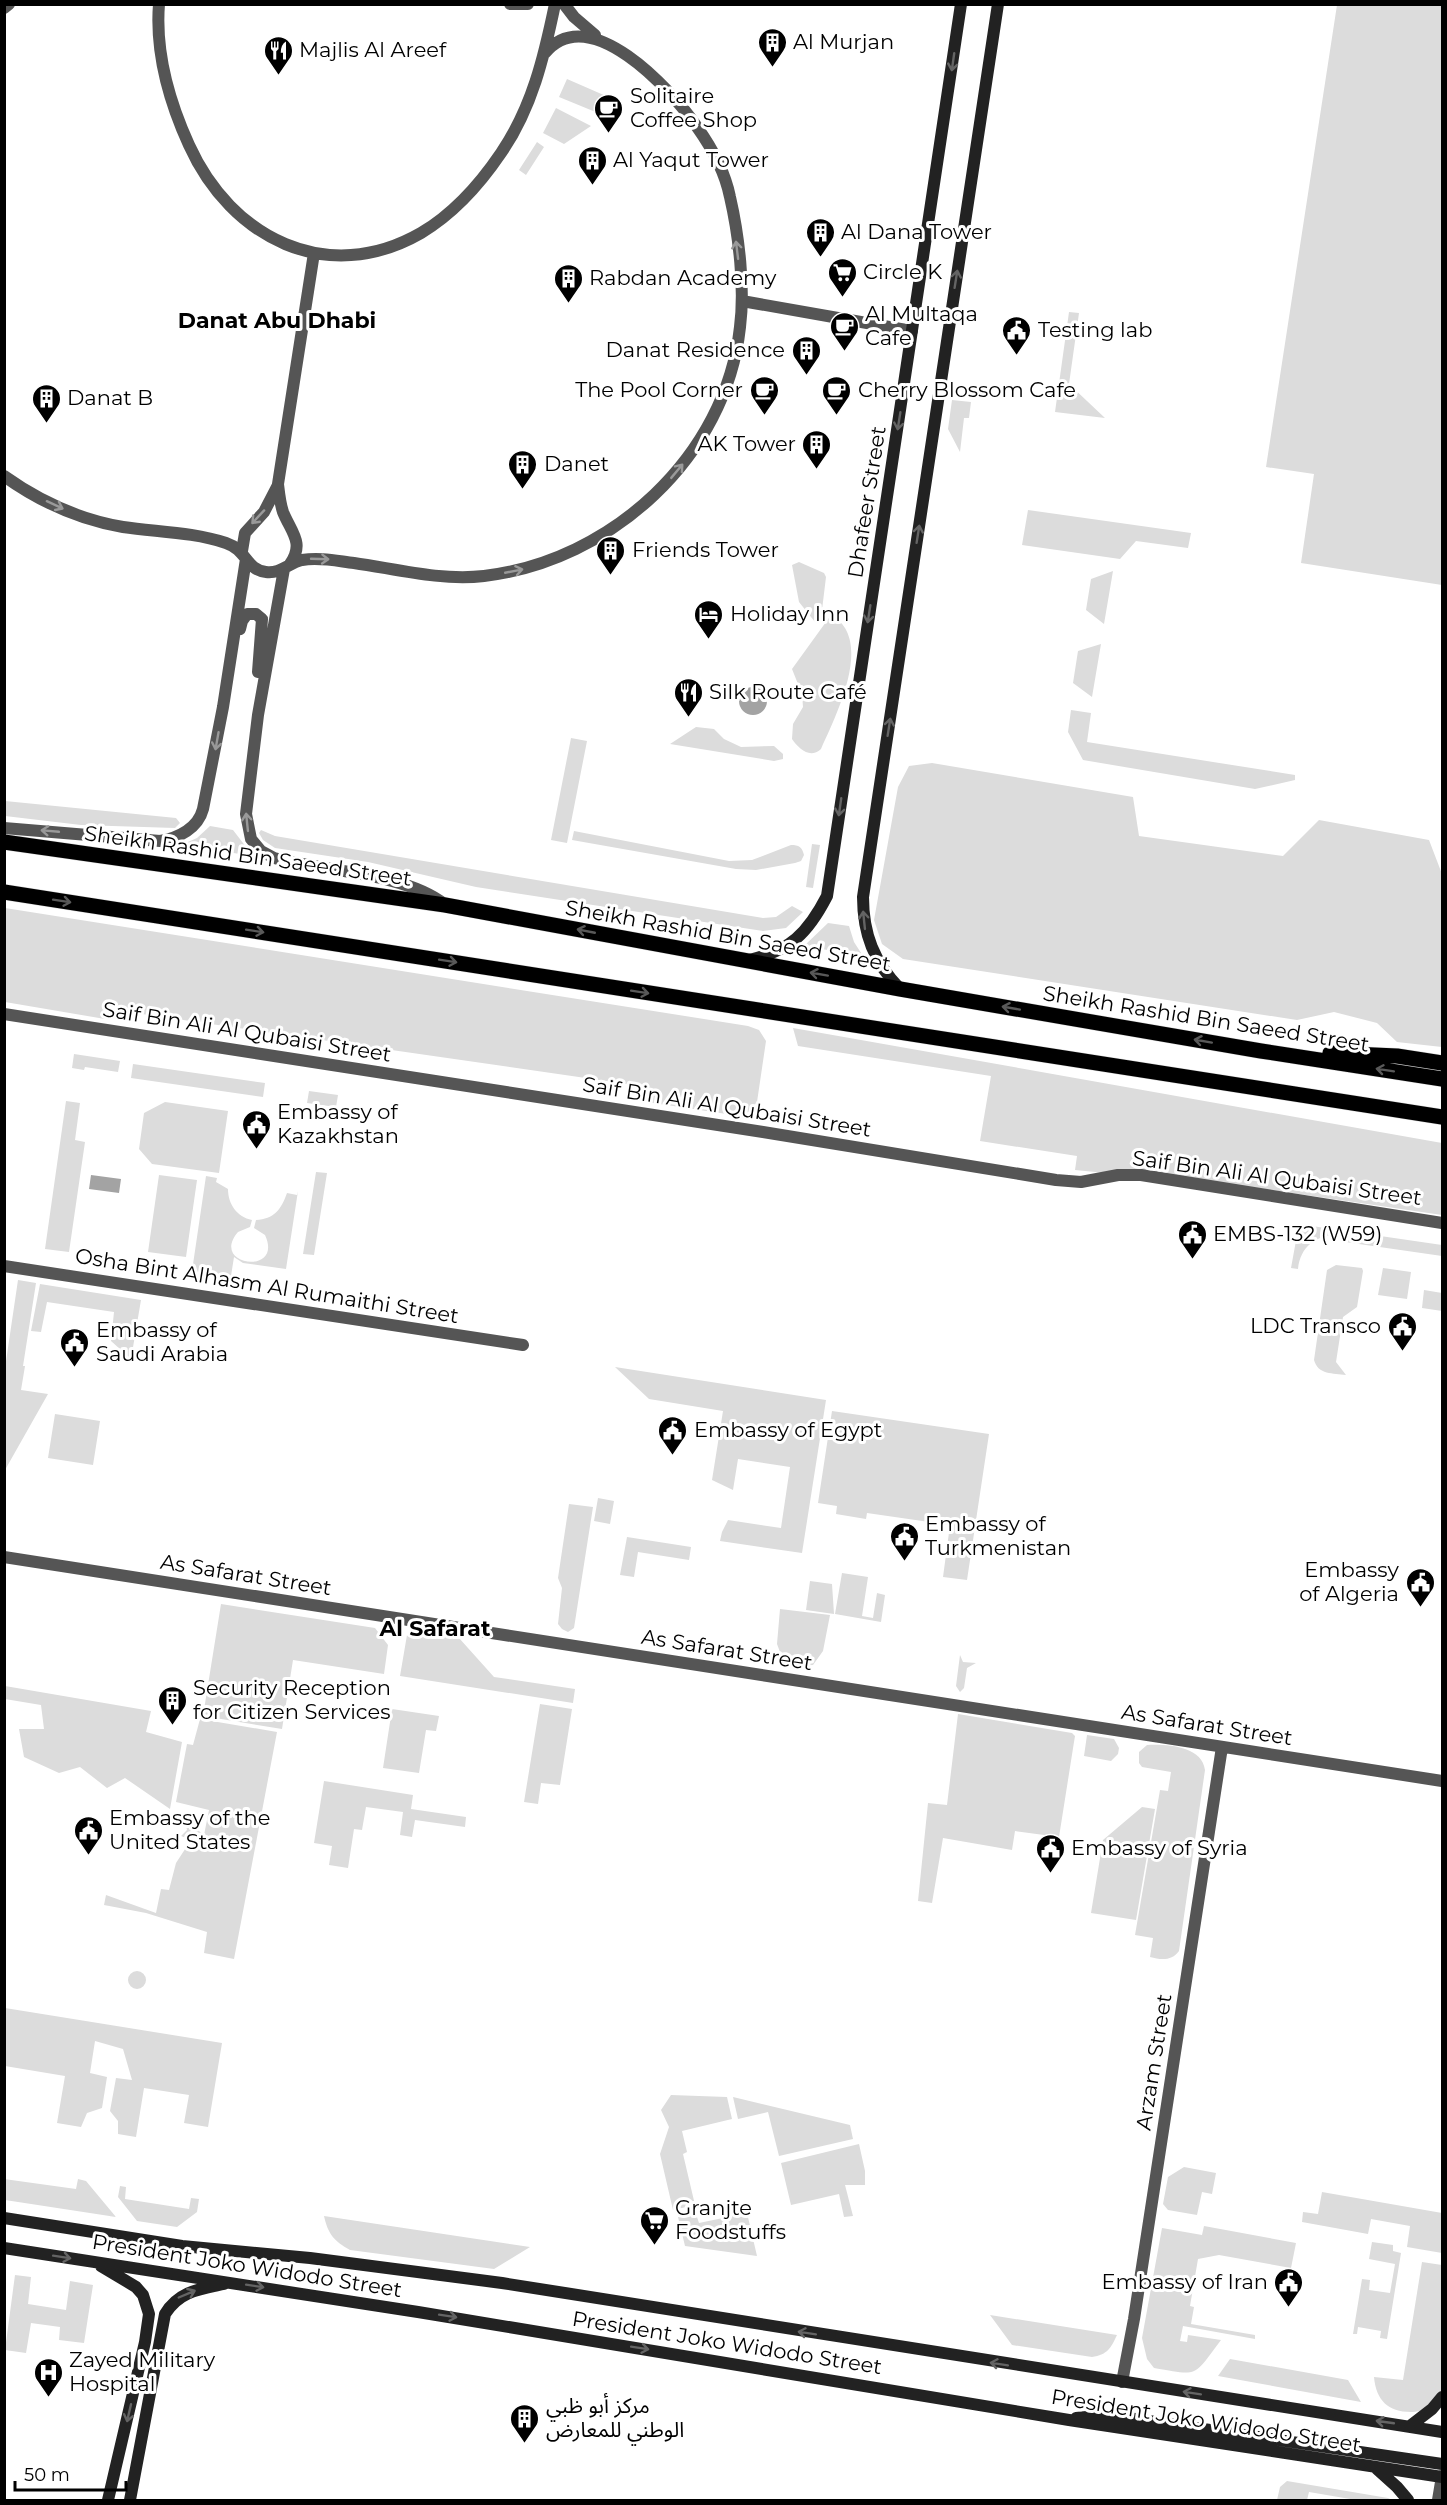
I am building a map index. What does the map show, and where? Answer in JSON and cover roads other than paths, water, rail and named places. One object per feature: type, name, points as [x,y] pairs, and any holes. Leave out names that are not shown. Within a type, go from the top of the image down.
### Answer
[{"type":"main road","name":"Sheikh Rashid Bin Saeed Street","points":[[4,842],[445,905],[900,989],[1261,1051],[1443,1079]]},
{"type":"main road","points":[[4,892],[1443,1117]]},
{"type":"main road","points":[[1261,1051],[1397,1056],[1443,1063]]},
{"type":"street","points":[[4,8],[9,4]]},
{"type":"street","points":[[159,4],[160,52],[170,94],[185,135],[204,173],[234,210],[260,232],[289,247],[314,253],[355,254],[389,247],[421,233],[449,212],[484,177],[512,136],[533,90],[545,53],[555,4]]},
{"type":"street","points":[[510,4],[528,4]]},
{"type":"street","points":[[4,476],[34,495],[90,519],[120,526],[215,539],[234,545],[254,568],[265,572],[321,558],[429,574],[479,577],[536,566],[591,541],[624,521],[680,468],[702,437],[723,393],[732,367],[740,330],[742,301],[730,196],[720,166],[710,147],[671,94],[630,57],[574,17],[564,4]]},
{"type":"street","name":"Dhafeer Street","points":[[745,961],[778,952],[794,941],[808,928],[827,896],[961,4]]},
{"type":"street","points":[[900,989],[888,977],[870,947],[863,921],[862,897],[998,4]]},
{"type":"street","points":[[545,53],[555,42],[569,35],[584,34],[599,37]]},
{"type":"street","points":[[4,828],[160,841],[184,833],[201,815],[223,707],[245,533],[264,512],[278,484],[314,253]]},
{"type":"street","points":[[742,301],[912,331]]},
{"type":"street","points":[[278,484],[282,508],[298,542],[295,558],[287,566],[258,715],[246,814],[248,832],[261,850],[282,860],[405,884],[427,893],[445,905]]},
{"type":"street","points":[[223,707],[232,691],[242,621],[247,614],[256,614],[264,623],[256,691],[258,715]]},
{"type":"street","name":"Saif Bin Ali Al Qubaisi Street","points":[[4,1014],[1056,1180],[1081,1182],[1118,1175],[1141,1175],[1443,1223]]},
{"type":"street","name":"Osha Bint Alhasm Al Rumaithi Street","points":[[4,1266],[523,1345]]},
{"type":"street","name":"As Safarat Street","points":[[4,1557],[1443,1781]]},
{"type":"street","name":"Arzam Street","points":[[1122,2382],[1134,2319],[1222,1747]]},
{"type":"street","name":"President Joko Widodo Street","points":[[4,2218],[182,2246],[310,2258],[502,2283],[1443,2432]]},
{"type":"street","name":"President Joko Widodo Street","points":[[4,2248],[1069,2420],[1442,2477]]},
{"type":"street","points":[[92,2262],[136,2287],[143,2295],[149,2314],[145,2342],[108,2500]]},
{"type":"street","points":[[130,2500],[165,2314],[170,2306],[185,2294],[231,2283]]},
{"type":"street","points":[[1410,2426],[1443,2397]]},
{"type":"street","points":[[1069,2420],[1088,2415],[1108,2415],[1443,2464]]},
{"type":"street","points":[[1376,2468],[1408,2500]]},
{"type":"street","points":[[1438,2500],[1442,2477]]},
{"type":"place","name":"Al Murjan","points":[[772,68]]},
{"type":"place","name":"Majlis Al Areef","points":[[278,76]]},
{"type":"place","name":"Solitaire Coffee Shop","points":[[609,134]]},
{"type":"place","name":"Al Yaqut Tower","points":[[592,186]]},
{"type":"place","name":"Al Dana Tower","points":[[820,258]]},
{"type":"place","name":"Circle K","points":[[842,298]]},
{"type":"place","name":"Rabdan Academy","points":[[568,304]]},
{"type":"place","name":"Al Multaqa Cafe","points":[[844,352]]},
{"type":"place","name":"Testing lab","points":[[1017,356]]},
{"type":"place","name":"Danat Residence","points":[[806,376]]},
{"type":"place","name":"The Pool Corner","points":[[764,416]]},
{"type":"place","name":"Cherry Blossom Cafe","points":[[837,416]]},
{"type":"place","name":"Danat B","points":[[46,424]]},
{"type":"place","name":"AK Tower","points":[[817,470]]},
{"type":"place","name":"Danet","points":[[523,490]]},
{"type":"place","name":"Friends Tower","points":[[611,576]]},
{"type":"place","name":"Holiday Inn","points":[[709,640]]},
{"type":"place","name":"Silk Route Café","points":[[688,718]]},
{"type":"place","name":"Embassy of Kazakhstan","points":[[256,1150]]},
{"type":"place","name":"EMBS-132 (W59)","points":[[1192,1260]]},
{"type":"place","name":"LDC Transco","points":[[1402,1352]]},
{"type":"place","name":"Embassy of Saudi Arabia","points":[[75,1368]]},
{"type":"place","name":"Embassy of Egypt","points":[[673,1456]]},
{"type":"place","name":"Embassy of Turkmenistan","points":[[904,1562]]},
{"type":"place","name":"Embassy of Algeria","points":[[1420,1608]]},
{"type":"place","name":"Security Reception for Citizen Services","points":[[172,1726]]},
{"type":"place","name":"Embassy of the United States","points":[[88,1856]]},
{"type":"place","name":"Embassy of Syria","points":[[1050,1874]]},
{"type":"place","name":"Granjte Foodstuffs","points":[[654,2246]]},
{"type":"place","name":"Embassy of Iran","points":[[1289,2308]]},
{"type":"place","name":"Zayed Military Hospital","points":[[48,2398]]},
{"type":"place","name":"مركز أبو ظبي الوطني للمعارض","points":[[525,2444]]},
{"type":"district","name":"Danat Abu Dhabi","points":[[277,320]]},
{"type":"district","name":"Al Safarat","points":[[435,1628]]}]
